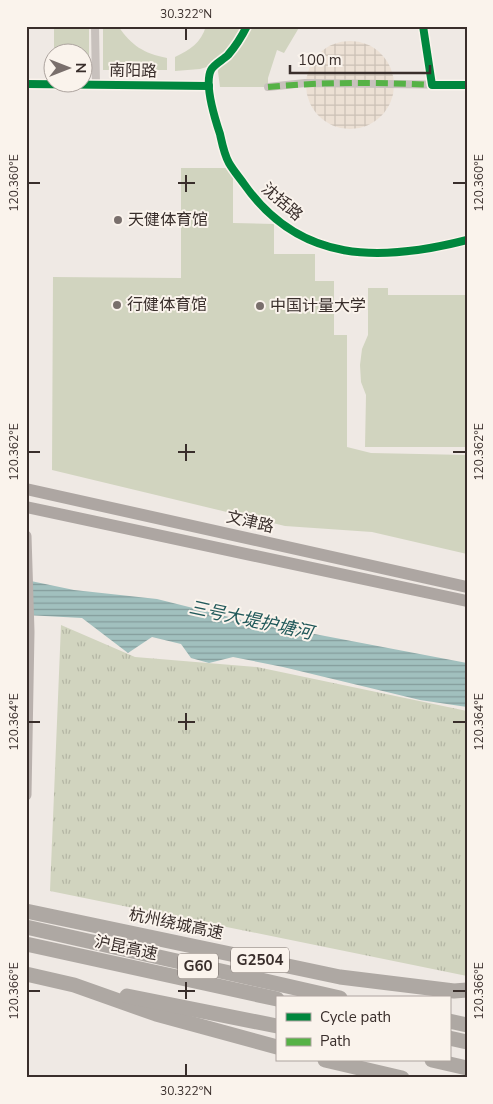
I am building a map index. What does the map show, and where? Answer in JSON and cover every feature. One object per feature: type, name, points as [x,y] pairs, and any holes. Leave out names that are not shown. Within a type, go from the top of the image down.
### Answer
[{"type":"highway","name":"杭州绕城高速","points":[[26,911],[340,977],[454,991],[467,990]]},
{"type":"highway","name":"沪昆高速","points":[[26,926],[331,996]]},
{"type":"highway","name":"沪昆高速","points":[[26,944],[276,999]]},
{"type":"highway","points":[[26,974],[276,1026]]},
{"type":"highway","points":[[74,985],[156,1014],[276,1047]]},
{"type":"highway","points":[[450,1021],[467,1025]]},
{"type":"highway","points":[[450,1038],[467,1042]]},
{"type":"highway","points":[[334,1062],[402,1078]]},
{"type":"highway","points":[[441,1062],[467,1068]]},
{"type":"main road","name":"文津路","points":[[26,489],[467,586]]},
{"type":"main road","name":"文津路","points":[[26,507],[467,600]]},
{"type":"main road","points":[[26,794],[29,632],[27,539]]},
{"type":"street","points":[[95,26],[96,85]]},
{"type":"street","points":[[209,86],[211,70],[228,54],[247,26]]},
{"type":"street","points":[[423,26],[432,85]]},
{"type":"street","points":[[268,88],[305,83],[467,85]]},
{"type":"street","name":"南阳路","points":[[26,84],[209,86]]},
{"type":"street","name":"沈括路","points":[[209,86],[213,111],[228,162],[254,199],[281,225],[311,242],[348,252],[389,253],[430,249],[467,240]]},
{"type":"green space","points":[[54,26],[89,26],[89,42],[54,42]]},
{"type":"green space","points":[[103,26],[118,26],[128,39],[139,48],[151,54],[167,58],[167,70],[103,70]]},
{"type":"green space","points":[[206,26],[300,26],[284,53],[277,50],[268,78],[268,87],[220,87],[217,64],[200,69],[175,71],[175,57],[185,52],[198,41]]},
{"type":"green space","points":[[181,168],[233,168],[233,223],[274,224],[274,254],[315,254],[315,281],[334,281],[334,335],[347,335],[347,447],[371,453],[467,455],[467,554],[372,532],[285,526],[52,470],[53,277],[181,278]]},
{"type":"green space","points":[[368,288],[388,288],[388,295],[467,295],[467,447],[365,447],[366,395],[361,382],[360,365],[362,349],[368,335]]},
{"type":"green space","points":[[61,625],[135,657],[257,667],[467,711],[467,976],[50,891]]},
{"type":"shaded area","points":[[350,41],[367,44],[375,48],[387,60],[391,68],[394,85],[391,102],[387,110],[375,122],[367,126],[350,129],[333,126],[325,122],[313,110],[309,102],[306,85],[309,68],[313,60],[325,48],[333,44]]},
{"type":"water","points":[[26,580],[74,590],[157,599],[241,620],[467,663],[467,707],[420,700],[233,657],[209,663],[191,658],[181,644],[152,637],[128,653],[82,618],[26,615]]},
{"type":"marked path","points":[[268,87],[350,83],[432,85]]},
{"type":"cycle path","points":[[247,26],[231,52],[211,70],[209,92],[227,160],[266,210],[290,230],[316,243],[344,250],[373,253],[404,252],[467,240]]},
{"type":"cycle path","points":[[423,26],[432,85],[467,85]]},
{"type":"cycle path","points":[[26,84],[209,86]]},
{"type":"place","name":"天健体育馆","points":[[118,220]]},
{"type":"place","name":"行健体育馆","points":[[117,305]]},
{"type":"place","name":"中国计量大学","points":[[260,306]]},
{"type":"water label","name":"三号大堤护塘河","points":[[251,620]]}]
